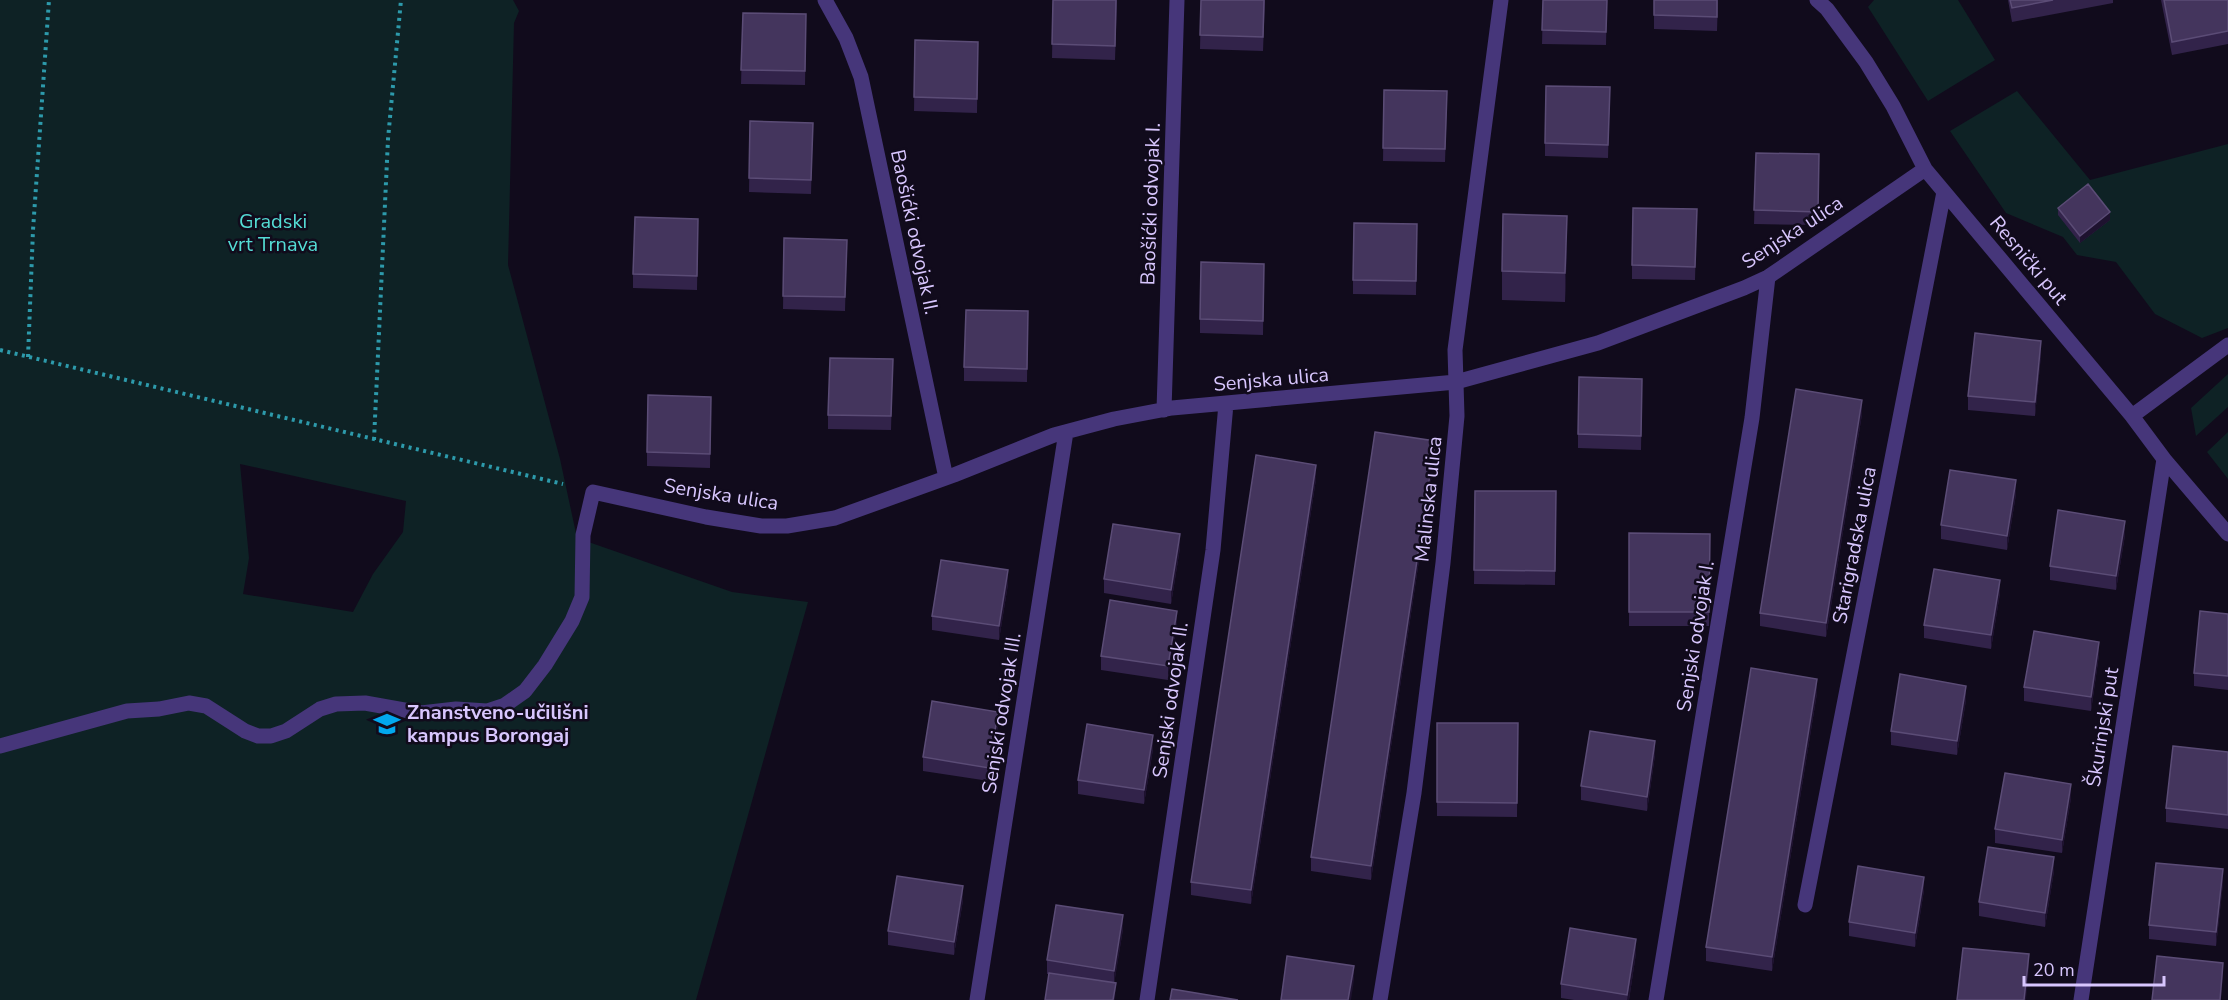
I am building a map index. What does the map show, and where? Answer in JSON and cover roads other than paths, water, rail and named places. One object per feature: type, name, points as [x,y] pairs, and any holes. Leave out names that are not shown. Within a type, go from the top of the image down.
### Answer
[{"type":"street","name":"Baošićki odvojak II.","points":[[825,0],[846,38],[861,76],[946,478]]},
{"type":"street","name":"Baošićki odvojak I.","points":[[1164,410],[1177,0]]},
{"type":"street","name":"Malinska ulica","points":[[1380,1000],[1416,782],[1444,552],[1457,416],[1455,350],[1501,0]]},
{"type":"street","name":"Resnički put","points":[[1828,3],[1893,106],[1924,169],[2228,534]]},
{"type":"street","name":"Senjska ulica","points":[[0,746],[127,711],[159,709],[189,703],[206,706],[245,731],[265,736],[286,731],[320,709],[336,704],[365,703],[421,713],[456,709],[487,711],[505,705],[525,691],[573,621],[582,597],[583,535],[593,492],[706,517],[761,526],[787,526],[835,518],[946,478],[1054,435],[1114,419],[1164,410],[1456,382],[1598,343],[1744,288],[1768,277],[1924,169]]},
{"type":"street","name":"Starigradska ulica","points":[[1805,905],[1944,192]]},
{"type":"street","name":"Senjski odvojak I.","points":[[1656,1000],[1752,418],[1768,277]]},
{"type":"street","points":[[2132,416],[2228,345]]},
{"type":"street","name":"Senjski odvojak II.","points":[[1147,1000],[1213,550],[1226,404]]},
{"type":"street","name":"Senjski odvojak III.","points":[[977,1000],[1066,432]]},
{"type":"street","name":"Škurinjski put","points":[[2081,1000],[2164,459]]},
{"type":"place","name":"Znanstveno-učilišni kampus Borongaj","points":[[387,724]]},
{"type":"park label","name":"Gradski vrt Trnava","points":[[273,232]]}]
